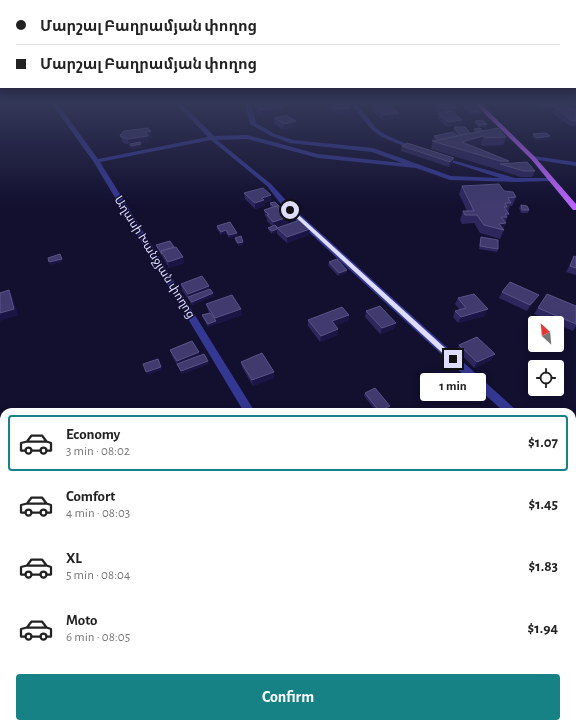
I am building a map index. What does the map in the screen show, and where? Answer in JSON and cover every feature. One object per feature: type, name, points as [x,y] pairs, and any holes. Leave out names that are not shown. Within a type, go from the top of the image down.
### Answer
[{"type":"main road","points":[[513,138],[533,158],[576,208]]},
{"type":"street","name":"Աղասի Խանջյան փողոց","points":[[79,138],[96,162],[248,408]]},
{"type":"street","points":[[96,162],[212,138],[247,138],[318,156],[418,166]]},
{"type":"street","points":[[212,138],[269,185],[290,210],[507,408]]},
{"type":"street","points":[[281,138],[292,142],[373,150],[450,178],[515,180],[550,179]]},
{"type":"street","points":[[389,138],[421,151]]},
{"type":"street","points":[[436,155],[515,180]]},
{"type":"street","points":[[533,158],[576,164]]},
{"type":"building","points":[[436,138],[449,138],[439,140]]},
{"type":"building","points":[[447,138],[476,138],[462,142],[509,161],[500,161],[432,141]]},
{"type":"building","points":[[140,142],[141,144],[131,146],[130,144]]},
{"type":"building","points":[[407,143],[454,158],[450,162],[402,146]]},
{"type":"building","points":[[527,162],[535,171],[524,171],[500,164]]},
{"type":"building","points":[[499,184],[504,191],[513,192],[516,197],[508,198],[511,203],[505,203],[507,207],[504,207],[509,214],[505,214],[507,217],[501,217],[506,223],[499,224],[504,230],[484,225],[477,215],[465,215],[463,211],[474,211],[462,186]]},
{"type":"building","points":[[263,188],[271,195],[262,198],[264,200],[255,203],[244,193]]},
{"type":"building","points":[[275,202],[280,207],[274,207],[270,203]]},
{"type":"building","points":[[521,205],[527,206],[529,210],[522,210]]},
{"type":"building","points":[[276,206],[288,217],[273,222],[264,210]]},
{"type":"building","points":[[300,220],[310,229],[287,237],[277,228]]},
{"type":"building","points":[[230,222],[237,233],[229,235],[226,230],[221,232],[217,226]]},
{"type":"building","points":[[275,225],[277,229],[272,231],[268,228]]},
{"type":"building","points":[[241,236],[243,242],[238,243],[235,238]]},
{"type":"building","points":[[481,237],[498,240],[498,249],[480,246]]},
{"type":"building","points":[[170,241],[174,247],[161,251],[162,254],[156,245]]},
{"type":"building","points":[[176,247],[183,257],[168,262],[161,251]]},
{"type":"building","points":[[60,254],[62,259],[49,262],[48,258]]},
{"type":"building","points":[[574,256],[576,257],[576,268],[570,266]]},
{"type":"building","points":[[337,259],[347,270],[339,273],[329,262]]},
{"type":"building","points":[[202,276],[209,286],[188,294],[181,284]]},
{"type":"building","points":[[510,282],[539,295],[530,305],[502,292]]},
{"type":"building","points":[[210,289],[213,293],[192,302],[188,297]]},
{"type":"building","points":[[9,290],[14,309],[0,313],[0,293]]},
{"type":"building","points":[[474,294],[488,309],[461,317],[455,311],[466,308],[458,298]]},
{"type":"building","points":[[547,294],[576,306],[576,324],[564,319],[564,316],[557,316],[538,308]]},
{"type":"building","points":[[232,295],[241,309],[215,318],[206,304]]},
{"type":"building","points":[[380,306],[396,323],[382,328],[366,311]]},
{"type":"building","points":[[342,307],[349,315],[332,321],[338,329],[321,336],[308,320]]},
{"type":"building","points":[[210,313],[216,321],[208,324],[202,315]]},
{"type":"building","points":[[477,337],[495,354],[477,362],[459,345]]},
{"type":"building","points":[[192,341],[199,352],[177,361],[170,350]]},
{"type":"building","points":[[262,353],[274,372],[252,380],[241,362]]},
{"type":"building","points":[[204,354],[208,361],[181,371],[177,364]]},
{"type":"building","points":[[158,359],[161,367],[146,372],[143,364]]},
{"type":"building","points":[[375,388],[390,406],[386,408],[377,408],[365,393]]},
{"type":"route","points":[[290,210],[453,359]]}]
